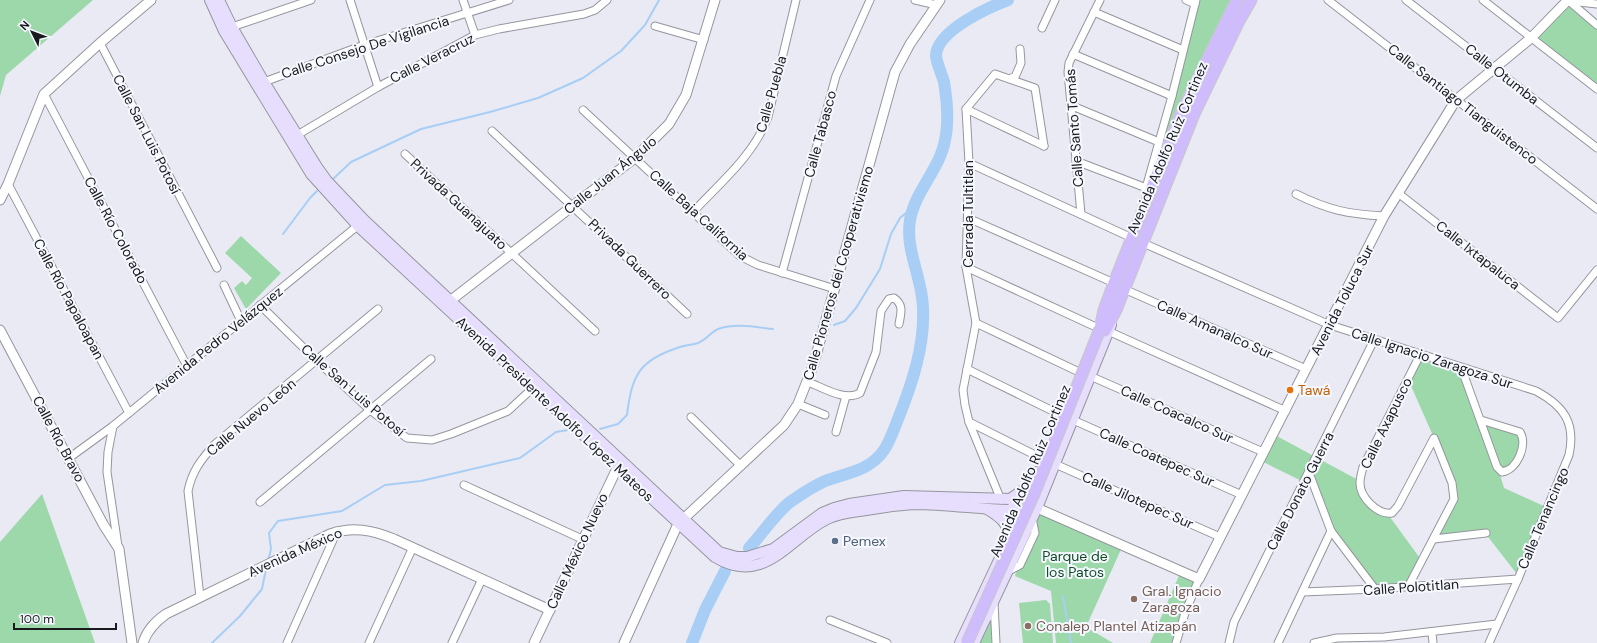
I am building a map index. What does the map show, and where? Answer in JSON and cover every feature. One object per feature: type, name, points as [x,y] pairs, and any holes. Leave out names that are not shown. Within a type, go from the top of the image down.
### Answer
[{"type":"main road","name":"Avenida Presidente Adolfo López Mateos","points":[[210,0],[224,31],[294,137]]},
{"type":"main road","name":"Avenida Presidente Adolfo López Mateos","points":[[220,0],[232,27],[294,137],[311,174],[321,187],[536,385],[619,463],[715,557],[725,563],[743,566],[777,557],[820,523],[837,515],[916,504],[1009,510],[1015,504]]},
{"type":"main road","name":"Avenida Adolfo Ruiz Cortinez","points":[[960,643],[1009,539],[1015,504],[1037,472],[1079,372],[1102,330],[1116,310],[1194,114],[1251,0]]},
{"type":"main road","name":"Avenida Adolfo Ruiz Cortinez","points":[[973,643],[987,617],[1037,508],[1082,398],[1090,376],[1102,330],[1104,310],[1132,238],[1148,189],[1183,110],[1235,3]]},
{"type":"main road","points":[[1235,3],[1244,13]]},
{"type":"main road","name":"Avenida Adolfo Ruiz Cortinez","points":[[967,643],[1034,494],[1102,330]]},
{"type":"main road","name":"Avenida Adolfo Ruiz Cortinez","points":[[973,643],[1039,494],[1102,330]]},
{"type":"main road","points":[[1070,393],[1082,398]]},
{"type":"main road","points":[[987,617],[992,592],[1023,525],[1024,520],[1015,504],[1037,472]]},
{"type":"main road","name":"Avenida Presidente Adolfo López Mateos","points":[[680,522],[719,552],[737,557],[747,557],[773,549],[822,513],[849,504],[904,496],[1015,504],[1037,508]]},
{"type":"main road","points":[[987,509],[1005,522],[1008,528],[1009,539]]},
{"type":"street","points":[[0,200],[8,184],[44,94],[100,43],[151,0]]},
{"type":"street","points":[[232,27],[311,0]]},
{"type":"street","points":[[350,0],[378,87]]},
{"type":"street","points":[[463,0],[475,35]]},
{"type":"street","name":"Calle Consejo De Vigilancia","points":[[264,82],[364,45],[509,0]]},
{"type":"street","name":"Calle Veracruz","points":[[294,137],[378,87],[475,35],[499,29],[584,14],[595,10],[607,0]]},
{"type":"street","name":"Calle Juan Ángulo","points":[[448,303],[636,157],[666,128],[679,110],[686,95],[715,0]]},
{"type":"street","name":"Calle Puebla","points":[[693,212],[752,148],[762,134],[768,117],[796,0]]},
{"type":"street","name":"Calle Tabasco","points":[[782,273],[836,76],[870,0]]},
{"type":"street","points":[[915,0],[939,2]]},
{"type":"street","points":[[1042,28],[1056,0]]},
{"type":"street","name":"Calle Santo Tomás","points":[[1081,214],[1068,72],[1073,54],[1100,0]]},
{"type":"street","points":[[1076,161],[1148,189],[1195,2],[1186,0]]},
{"type":"street","name":"Calle Santiago Tianguistenco","points":[[1328,0],[1597,209]]},
{"type":"street","name":"Calle Otumba","points":[[1406,0],[1597,148]]},
{"type":"street","points":[[1483,0],[1597,89]]},
{"type":"street","points":[[1568,0],[1597,4]]},
{"type":"street","points":[[1568,0],[1597,25]]},
{"type":"street","name":"Avenida Toluca Sur","points":[[1176,643],[1185,613],[1199,579],[1263,452],[1286,411],[1306,369],[1330,325],[1384,216],[1398,193],[1456,100],[1531,38],[1568,0]]},
{"type":"street","name":"Calle Pioneros del Cooperativismo","points":[[624,643],[680,522],[784,425],[798,404],[808,382],[896,72],[910,44],[939,2]]},
{"type":"street","points":[[1094,12],[1183,50]]},
{"type":"street","points":[[655,26],[704,40]]},
{"type":"street","name":"Calle San Luis Potosí","points":[[100,43],[217,268]]},
{"type":"street","points":[[1020,49],[1022,82]]},
{"type":"street","points":[[1073,54],[1172,96]]},
{"type":"street","points":[[1011,78],[1014,77],[1021,63]]},
{"type":"street","points":[[996,74],[1011,78],[1036,88],[1044,146],[966,109],[996,74]]},
{"type":"street","name":"Calle Río Colorado","points":[[44,94],[187,366]]},
{"type":"street","points":[[1070,105],[1159,142]]},
{"type":"street","name":"Cerrada Tultitlan","points":[[966,109],[969,163],[966,267],[976,323],[964,390],[969,422],[1015,504]]},
{"type":"street","name":"Calle Baja California","points":[[583,110],[636,157],[740,256],[758,265],[835,289]]},
{"type":"street","name":"Privada Guerrero","points":[[492,131],[573,205],[687,314]]},
{"type":"street","name":"Privada Guanajuato","points":[[405,154],[595,331]]},
{"type":"street","points":[[969,163],[1132,238]]},
{"type":"street","name":"Calle Río Papaloapan","points":[[8,184],[129,413]]},
{"type":"street","name":"Calle Ixtapaluca","points":[[1398,193],[1558,318],[1597,270]]},
{"type":"street","points":[[1296,194],[1332,210],[1347,213],[1384,216]]},
{"type":"street","points":[[968,218],[1114,283]]},
{"type":"street","name":"Avenida Pedro Velázquez","points":[[69,458],[113,426],[361,223]]},
{"type":"street","name":"Calle Ignacio Zaragoza Sur","points":[[1143,244],[1330,325],[1536,391],[1552,400],[1563,411]]},
{"type":"street","points":[[966,267],[1102,330],[1286,411]]},
{"type":"street","points":[[224,285],[241,321]]},
{"type":"street","name":"Calle Amanalco Sur","points":[[1124,289],[1306,369]]},
{"type":"street","points":[[808,382],[846,396],[853,397],[860,393],[876,352],[882,311],[888,299],[894,298],[899,301],[902,308],[898,324]]},
{"type":"street","name":"Calle San Luis Potosí","points":[[260,305],[370,410],[407,438],[432,440],[508,411],[536,385]]},
{"type":"street","name":"Calle Nuevo León","points":[[200,597],[188,491],[191,476],[198,463],[214,445],[378,309]]},
{"type":"street","points":[[976,323],[1079,372]]},
{"type":"street","name":"Calle Río Bravo","points":[[0,330],[103,524],[119,549]]},
{"type":"street","name":"Calle Donato Guerra","points":[[1229,643],[1234,622],[1374,340]]},
{"type":"street","name":"Calle Axapusco","points":[[1408,587],[1454,499],[1454,491],[1434,438],[1398,506],[1392,513],[1383,512],[1373,506],[1362,492],[1359,484],[1363,467],[1420,355]]},
{"type":"street","points":[[260,502],[431,359]]},
{"type":"street","points":[[1461,367],[1497,467],[1502,472],[1509,471],[1514,466],[1524,438],[1520,432],[1481,420]]},
{"type":"street","points":[[967,369],[1061,415]]},
{"type":"street","name":"Calle Coacalco Sur","points":[[1090,376],[1263,452]]},
{"type":"street","points":[[836,432],[846,396]]},
{"type":"street","points":[[798,404],[825,415]]},
{"type":"street","name":"Calle Tenancingo","points":[[1489,643],[1518,579],[1569,455],[1572,440],[1570,426],[1563,411]]},
{"type":"street","points":[[690,417],[741,466]]},
{"type":"street","name":"Calle Coatepec Sur","points":[[1073,420],[1242,495]]},
{"type":"street","points":[[969,422],[1043,459]]},
{"type":"street","points":[[113,426],[108,452],[107,472],[132,643]]},
{"type":"street","name":"Calle México Nuevo","points":[[534,643],[619,463]]},
{"type":"street","name":"Calle Jilotepec Sur","points":[[1055,464],[1220,537]]},
{"type":"street","points":[[1309,472],[1332,531],[1375,590]]},
{"type":"street","points":[[464,485],[582,539]]},
{"type":"street","points":[[1037,508],[1199,579]]},
{"type":"street","name":"Avenida México","points":[[143,643],[145,636],[154,623],[166,614],[262,566],[337,531],[346,529],[369,530],[413,547],[550,610]]},
{"type":"street","points":[[287,643],[337,531]]},
{"type":"street","points":[[1278,643],[1332,531]]},
{"type":"street","points":[[1434,539],[1486,533]]},
{"type":"street","points":[[369,643],[413,547]]},
{"type":"street","points":[[452,643],[482,579]]},
{"type":"street","name":"Calle Polotitlan","points":[[1303,592],[1375,590],[1518,579]]},
{"type":"street","points":[[994,602],[996,643]]},
{"type":"street","points":[[830,620],[884,643]]},
{"type":"street","points":[[1314,643],[1337,640],[1384,640],[1498,624]]},
{"type":"street","points":[[1432,633],[1433,643]]},
{"type":"green space","points":[[0,0],[93,0],[6,75],[0,96]]},
{"type":"green space","points":[[1196,0],[1237,0],[1151,190],[1159,142]]},
{"type":"green space","points":[[1569,1],[1597,25],[1597,89],[1531,38]]},
{"type":"green space","points":[[241,236],[281,273],[246,309],[234,288],[242,281],[246,285],[252,278],[225,253]]},
{"type":"green space","points":[[1420,355],[1461,367],[1481,420],[1520,432],[1523,444],[1509,471],[1498,468],[1504,488],[1548,508],[1520,578],[1485,533],[1434,539],[1454,499],[1434,438],[1408,379]]},
{"type":"green space","points":[[1273,434],[1360,481],[1367,499],[1387,513],[1422,561],[1408,587],[1375,589],[1331,531],[1309,473],[1304,482],[1259,460]]},
{"type":"green space","points":[[42,494],[95,643],[0,643],[0,542]]},
{"type":"green space","name":"Parque de los Patos","points":[[1037,508],[1123,545],[1086,627],[1113,643],[1056,643],[1051,591],[1015,576],[1028,527]]},
{"type":"green space","points":[[1181,571],[1199,579],[1176,643],[1150,643]]},
{"type":"green space","points":[[1046,600],[1050,604],[1053,643],[1023,643],[1019,603]]},
{"type":"green space","points":[[994,602],[996,643],[974,643]]},
{"type":"waterway","points":[[333,179],[351,162],[421,129],[490,112],[538,98],[583,78],[621,51],[645,25],[659,0]]},
{"type":"waterway","points":[[749,548],[774,518],[790,502],[825,481],[865,467],[872,463],[884,450],[890,439],[913,378],[922,336],[922,296],[912,253],[909,231],[913,209],[938,161],[945,140],[947,104],[944,82],[937,63],[936,56],[938,47],[954,29],[965,21],[1008,0]]},
{"type":"waterway","points":[[283,234],[317,191]]},
{"type":"waterway","points":[[834,325],[845,321],[856,308],[880,269],[891,234],[900,218],[914,206]]},
{"type":"waterway","points":[[600,429],[618,424],[627,415],[635,379],[640,371],[655,357],[680,347],[698,343],[704,340],[715,330],[725,327],[746,326],[773,329]]},
{"type":"waterway","points":[[268,561],[271,549],[269,533],[278,521],[342,511],[385,485],[421,481],[520,458],[556,432],[568,430]]},
{"type":"waterway","points":[[212,643],[240,616],[262,589],[266,569]]},
{"type":"waterway","points":[[692,643],[705,610],[725,571]]},
{"type":"waterway","points":[[1063,596],[1071,643]]},
{"type":"place","name":"Tawá","points":[[1290,390]]},
{"type":"place","name":"Pemex","points":[[835,541]]},
{"type":"place","name":"Gral. Ignacio Zaragoza","points":[[1134,599]]},
{"type":"place","name":"Conalep Plantel Atizapán","points":[[1028,626]]}]
